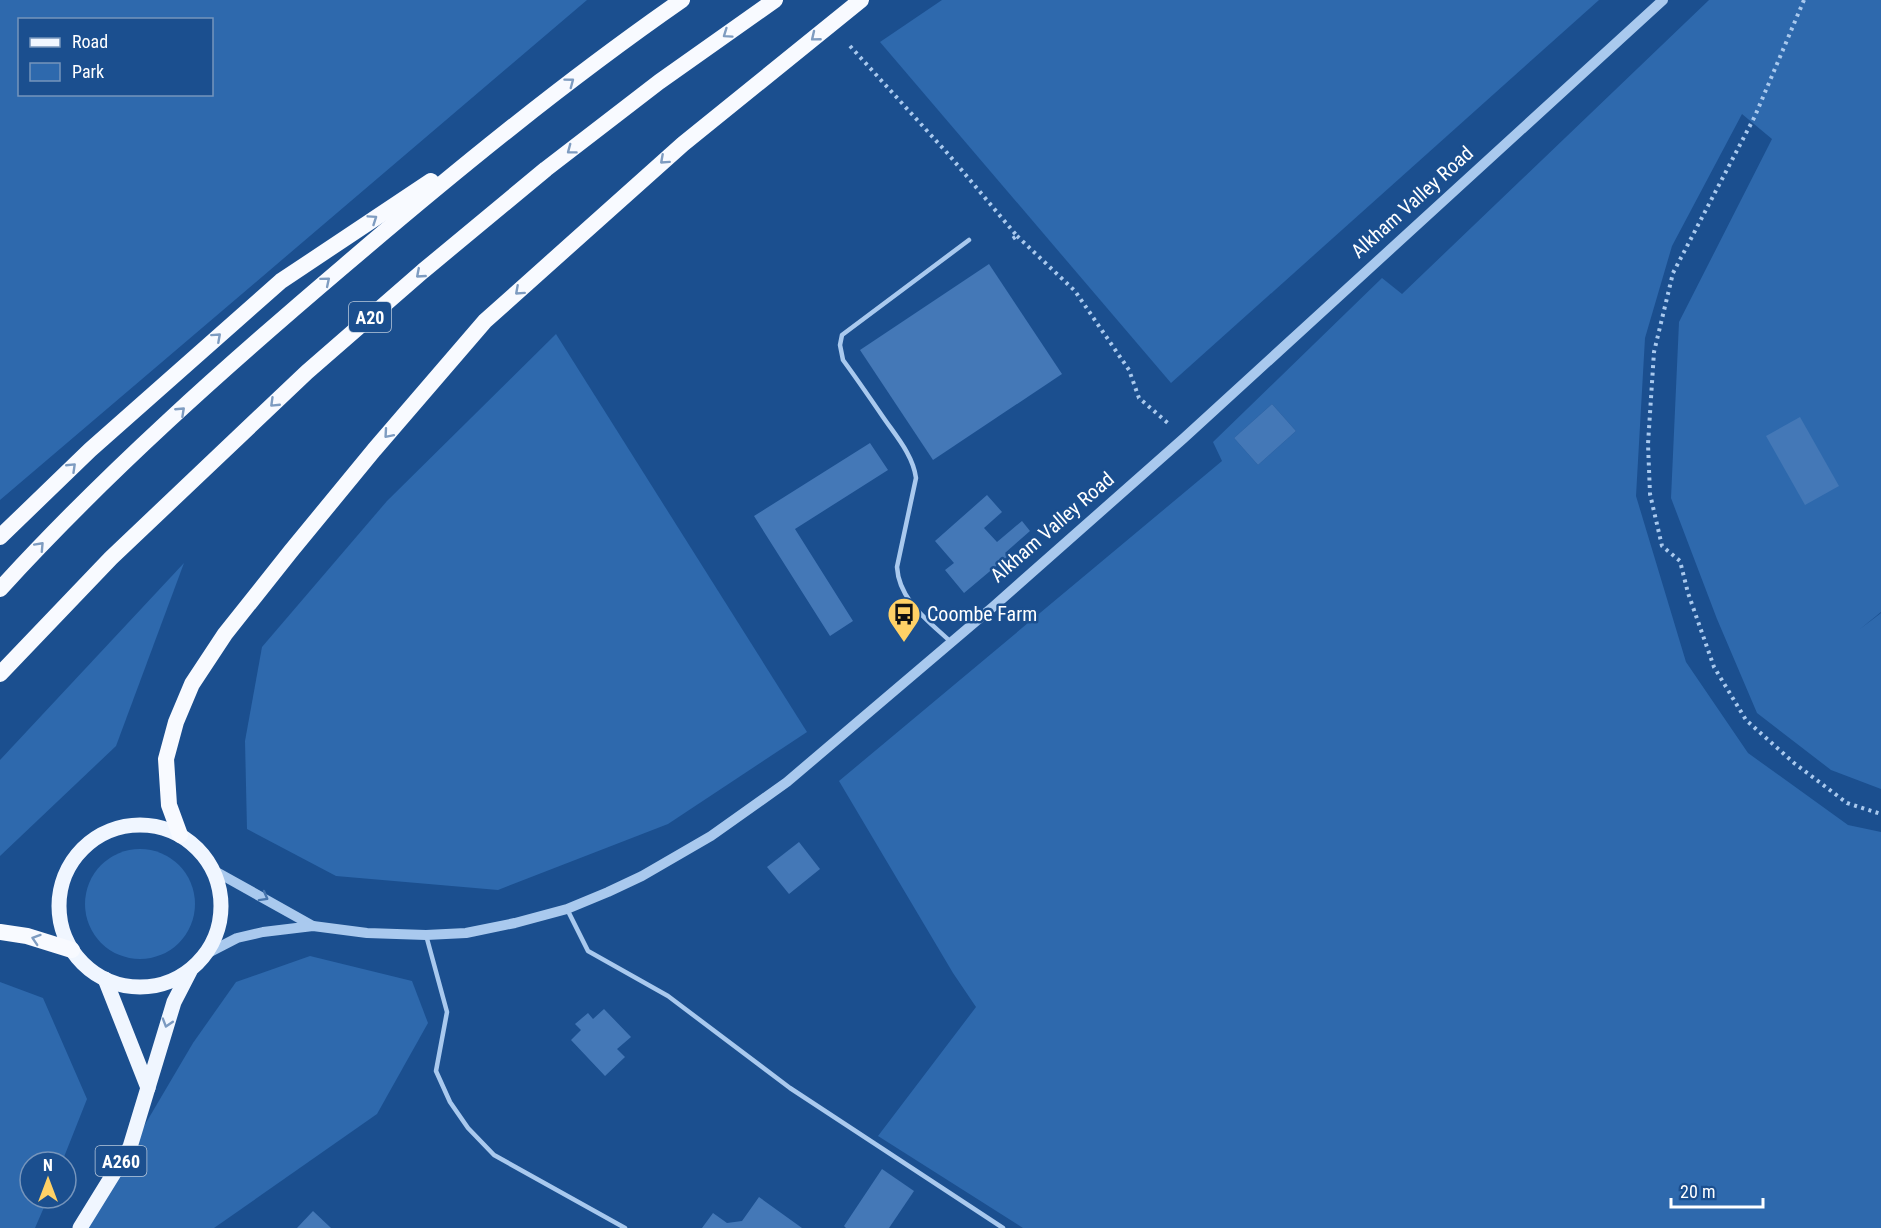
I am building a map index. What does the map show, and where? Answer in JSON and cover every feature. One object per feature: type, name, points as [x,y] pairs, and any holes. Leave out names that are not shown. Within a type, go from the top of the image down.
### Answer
[{"type":"highway","points":[[0,589],[59,525],[258,339],[507,130],[626,39],[682,0]]},
{"type":"highway","name":"A20","points":[[0,674],[111,558],[307,372],[423,271],[546,169],[659,82],[775,0]]},
{"type":"highway","points":[[180,835],[169,805],[166,759],[176,722],[192,684],[220,642],[291,551],[485,321],[683,144],[861,0]]},
{"type":"highway","points":[[0,537],[90,450],[281,281],[507,130]]},
{"type":"highway","points":[[0,932],[27,936],[72,950]]},
{"type":"main road","points":[[128,826],[154,826],[180,835],[193,844],[213,870],[220,891],[221,913],[216,934],[206,954],[191,970],[171,981],[149,987],[127,986],[105,980],[86,967],[72,950],[61,925],[59,899],[66,873],[81,850],[102,834],[128,826]]},
{"type":"main road","name":"A260","points":[[80,1228],[130,1147],[174,1002],[191,970]]},
{"type":"main road","points":[[105,980],[148,1088]]},
{"type":"street","name":"Alkham Valley Road","points":[[206,954],[237,938],[263,932],[313,926],[367,933],[426,935],[486,929],[567,909],[642,876],[743,814],[787,782],[952,643],[1184,438],[1663,0]]},
{"type":"street","name":"Alkham Valley Road","points":[[213,870],[313,926]]},
{"type":"lane","points":[[952,643],[908,601],[902,589],[897,567],[916,478],[915,469],[902,444],[843,360],[840,345],[842,335],[861,319],[969,240]]},
{"type":"lane","points":[[567,909],[588,951],[668,996],[790,1088],[1003,1228]]},
{"type":"lane","points":[[426,935],[447,1012],[436,1071],[450,1102],[468,1128],[494,1155],[625,1228]]},
{"type":"path","points":[[1804,0],[1755,117],[1673,273],[1653,352],[1648,444],[1650,494],[1662,546],[1680,561],[1688,593],[1714,667],[1746,720],[1794,763],[1847,804],[1881,814]]},
{"type":"path","points":[[850,46],[949,155],[1017,236],[1075,291],[1129,370],[1139,398],[1184,438]]},
{"type":"path","points":[[1010,241],[1017,236]]},
{"type":"green space","points":[[0,0],[587,0],[0,500]]},
{"type":"green space","points":[[942,0],[1599,0],[1171,383],[880,42]]},
{"type":"green space","points":[[1709,0],[1881,0],[1881,612],[1860,629],[1881,613],[1881,789],[1831,770],[1757,713],[1717,619],[1671,498],[1679,322],[1772,139],[1742,114],[1672,246],[1645,338],[1636,496],[1686,662],[1748,753],[1848,825],[1881,832],[1881,1228],[1023,1228],[878,1136],[976,1007],[953,973],[839,781],[1222,461],[1213,442],[1382,278],[1402,294]],"holes":[[[1272,404],[1296,431],[1258,465],[1234,438]]]},
{"type":"green space","points":[[556,334],[807,732],[668,824],[498,890],[336,876],[247,829],[245,741],[262,647],[387,501]]},
{"type":"green space","points":[[184,563],[116,746],[0,856],[0,760]]},
{"type":"green space","points":[[140,849],[161,853],[179,865],[191,883],[195,904],[191,925],[179,943],[161,955],[140,959],[119,955],[101,943],[89,925],[85,904],[89,883],[101,865],[119,853]]},
{"type":"green space","points":[[310,956],[412,981],[428,1023],[377,1114],[214,1228],[84,1228],[193,1043],[236,982]]},
{"type":"green space","points":[[0,982],[43,998],[87,1099],[67,1150],[18,1150],[18,1210],[43,1210],[35,1228],[0,1228]]},
{"type":"building","points":[[989,264],[1062,374],[933,460],[860,350]]},
{"type":"building","points":[[1272,404],[1296,431],[1258,465],[1234,438]]},
{"type":"building","points":[[1800,417],[1839,486],[1805,505],[1766,436]]},
{"type":"building","points":[[870,443],[888,470],[795,529],[853,621],[830,636],[754,516]]},
{"type":"building","points":[[987,495],[1002,512],[984,528],[997,542],[1022,521],[1030,531],[1005,553],[1008,556],[964,593],[945,570],[954,563],[935,541]]},
{"type":"building","points":[[799,842],[820,869],[789,894],[767,867]]},
{"type":"building","points":[[604,1009],[631,1037],[617,1049],[625,1057],[605,1076],[571,1040],[581,1030],[575,1024],[588,1013],[593,1019]]},
{"type":"building","points":[[882,1169],[914,1191],[889,1228],[846,1228],[844,1226]]},
{"type":"building","points":[[759,1197],[802,1228],[702,1228],[713,1213],[727,1223],[742,1221]]},
{"type":"building","points":[[313,1211],[331,1228],[297,1228]]},
{"type":"place","name":"Coombe Farm","points":[[904,643]]}]
